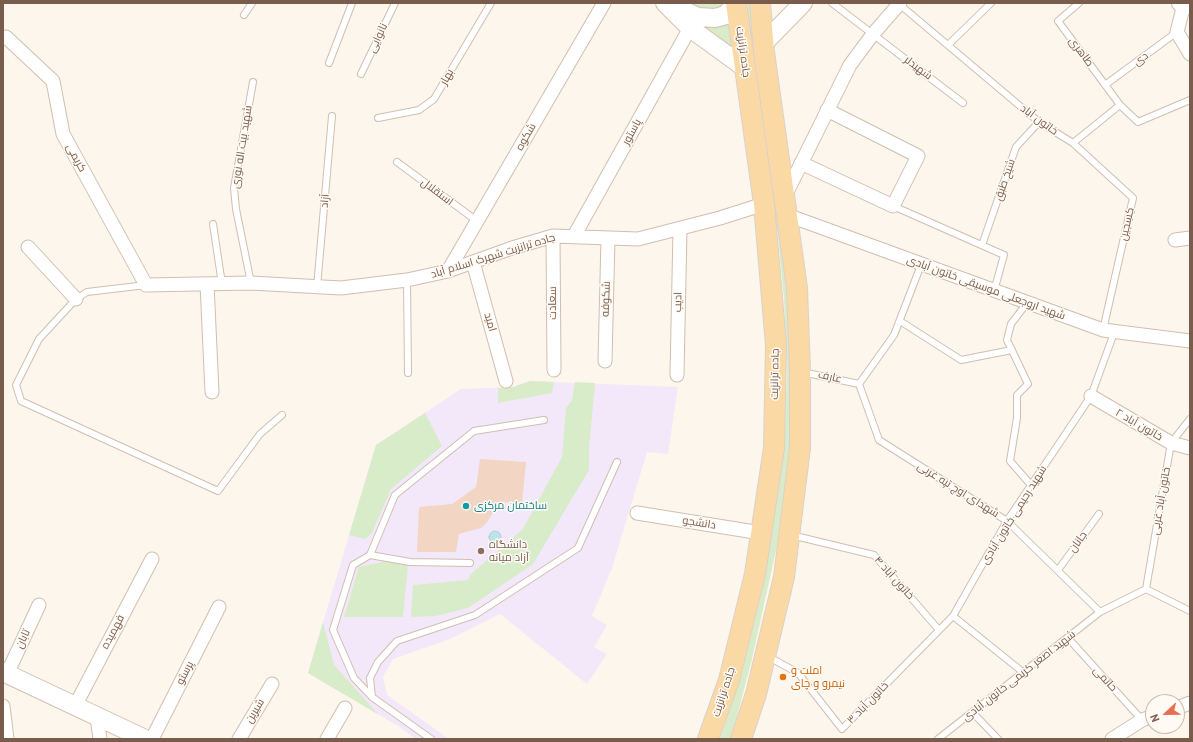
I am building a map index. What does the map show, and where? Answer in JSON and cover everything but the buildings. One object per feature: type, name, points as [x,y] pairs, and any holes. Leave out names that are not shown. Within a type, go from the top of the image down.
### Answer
[{"type":"main road","name":"جاده ترانزیت","points":[[708,739],[729,680],[755,574],[774,448],[776,345],[764,204],[736,3]]},
{"type":"main road","name":"جاده ترانزیت","points":[[742,739],[784,577],[800,448],[800,371],[797,288],[764,44],[760,3]]},
{"type":"street","name":"شکوه","points":[[448,271],[604,3]]},
{"type":"street","points":[[666,3],[698,17],[715,18],[726,15],[736,3]]},
{"type":"street","points":[[666,3],[690,28],[745,68]]},
{"type":"street","points":[[764,44],[804,3]]},
{"type":"street","points":[[786,206],[801,163],[850,65],[873,34],[900,3]]},
{"type":"street","points":[[1185,4],[1177,32],[1190,54]]},
{"type":"street","name":"پاستور","points":[[574,236],[690,28]]},
{"type":"street","name":"کریمی","points":[[6,37],[53,81],[63,134],[146,285]]},
{"type":"street","points":[[801,163],[893,206],[918,156],[827,110]]},
{"type":"street","name":"جاده ترانزیت شهرک اسلام آباد","points":[[146,285],[251,283],[341,288],[407,280],[448,271],[553,236],[638,239],[680,229],[764,204]]},
{"type":"street","name":"شهید اروجعلی موسیقی خاتون آبادی","points":[[786,206],[921,265],[1108,331],[1190,341]]},
{"type":"street","name":"ادیب","points":[[677,375],[680,229]]},
{"type":"street","name":"سعادت","points":[[553,236],[554,370]]},
{"type":"street","name":"شکوفه","points":[[605,361],[608,238]]},
{"type":"street","points":[[1175,240],[1190,238]]},
{"type":"street","points":[[28,247],[76,299]]},
{"type":"street","name":"امید","points":[[473,262],[506,381]]},
{"type":"street","points":[[207,284],[212,392]]},
{"type":"street","name":"خاتون آباد ۲","points":[[1091,396],[1172,443],[1190,448]]},
{"type":"street","name":"دانشجو","points":[[637,513],[761,533]]},
{"type":"street","name":"فهمیده","points":[[75,706],[152,559]]},
{"type":"street","name":"تابان","points":[[5,673],[39,605]]},
{"type":"street","name":"پرستو","points":[[152,739],[219,607]]},
{"type":"street","points":[[5,673],[145,739]]},
{"type":"street","name":"شیرین","points":[[239,739],[272,684]]},
{"type":"street","points":[[3,706],[4,724],[8,739]]},
{"type":"street","points":[[327,739],[345,708]]},
{"type":"street","points":[[97,717],[100,739]]},
{"type":"street","points":[[1112,739],[1145,719]]},
{"type":"lane","points":[[244,15],[252,3]]},
{"type":"lane","points":[[329,63],[352,3]]},
{"type":"lane","name":"نانوایی","points":[[361,74],[395,3]]},
{"type":"lane","name":"بهار","points":[[378,118],[419,110],[434,99],[491,3]]},
{"type":"lane","name":"شهیدلر","points":[[832,3],[963,102]]},
{"type":"lane","name":"خاتون آباد","points":[[900,3],[1039,122],[1073,143]]},
{"type":"lane","points":[[948,45],[991,3]]},
{"type":"lane","name":"طاهری","points":[[1079,3],[1058,21],[1120,105]]},
{"type":"lane","name":"دی","points":[[1105,85],[1177,32]]},
{"type":"lane","name":"شهید بیت اله نوری","points":[[251,283],[236,209],[234,188],[253,82]]},
{"type":"lane","points":[[1073,143],[1120,105],[1138,122],[1190,100]]},
{"type":"lane","name":"آزاد","points":[[317,286],[332,116]]},
{"type":"lane","name":"شیخ طبق","points":[[982,245],[1016,147],[1039,122]]},
{"type":"lane","name":"کِسِجین","points":[[1073,143],[1133,198],[1108,331]]},
{"type":"lane","name":"استقلال","points":[[397,162],[477,222]]},
{"type":"lane","points":[[893,206],[1004,255],[994,291]]},
{"type":"lane","points":[[213,224],[222,284]]},
{"type":"lane","points":[[859,384],[894,335],[921,265]]},
{"type":"lane","points":[[407,280],[408,373]]},
{"type":"lane","points":[[146,285],[87,292],[76,299],[39,339],[16,385],[21,401],[218,491],[260,434],[282,415]]},
{"type":"lane","points":[[1027,303],[1011,324],[1007,340],[1028,384],[1017,395],[1017,418],[1010,461],[1032,485]]},
{"type":"lane","points":[[900,321],[961,360],[1012,350]]},
{"type":"lane","name":"شهید رحیمی خاتون آبادی","points":[[952,616],[1008,521],[1091,396],[1108,331]]},
{"type":"lane","name":"عارف","points":[[800,371],[859,384]]},
{"type":"lane","name":"شهدای اوچ تپه غربی","points":[[859,384],[878,440],[1008,521],[1100,612]]},
{"type":"lane","points":[[431,739],[372,697],[354,678],[333,630],[353,565],[370,555],[395,495],[474,431],[544,420]]},
{"type":"lane","name":"خاتون آباد غربی","points":[[1146,589],[1172,443],[1190,420]]},
{"type":"lane","points":[[372,697],[370,678],[378,662],[397,641],[475,615],[578,548],[617,462]]},
{"type":"lane","name":"جانان","points":[[1058,570],[1099,514]]},
{"type":"lane","name":"خاتون آباد ۴","points":[[790,535],[874,554],[939,630]]},
{"type":"lane","points":[[370,555],[410,562],[470,563]]},
{"type":"lane","points":[[1100,612],[1146,589],[1190,611]]},
{"type":"lane","name":"شهید اصغر کریمی خاتون آبادی","points":[[938,739],[1100,612]]},
{"type":"lane","points":[[952,616],[1024,673]]},
{"type":"lane","name":"خاتون آباد ۳","points":[[765,655],[798,673],[842,729],[952,616]]},
{"type":"lane","name":"حاتمی","points":[[1068,638],[1145,716]]},
{"type":"lane","points":[[973,713],[998,739]]},
{"type":"shaded area","name":"دانشگاه آزاد میانه","points":[[530,381],[678,387],[668,454],[647,452],[612,568],[592,616],[607,625],[594,647],[607,654],[587,684],[500,614],[450,639],[393,659],[383,677],[387,695],[449,739],[416,739],[398,726],[308,673],[376,445],[461,389],[513,387]]},
{"type":"green space","points":[[691,3],[727,3],[725,10],[699,9]]},
{"type":"green space","points":[[747,3],[753,3],[784,243],[792,343],[791,435],[777,546],[751,663],[731,739],[720,739],[741,676],[762,591],[779,487],[785,423],[787,374],[784,300],[777,225],[750,39]]},
{"type":"green space","points":[[682,14],[733,17],[738,59]]},
{"type":"green space","points":[[530,381],[554,382],[552,393],[498,403],[498,388],[513,387]]},
{"type":"green space","points":[[575,382],[595,383],[589,449],[589,470],[533,564],[468,608],[436,616],[411,617],[413,585],[468,580],[470,575],[523,529],[562,457],[566,408],[572,400]]},
{"type":"green space","points":[[425,413],[442,446],[391,489],[372,533],[365,539],[349,535],[376,445]]},
{"type":"green space","points":[[387,561],[408,564],[403,617],[344,617],[359,567]]},
{"type":"green space","points":[[323,622],[334,665],[379,715],[308,673]]},
{"type":"water","points":[[495,531],[499,533],[501,537],[499,541],[495,543],[491,541],[489,537],[491,533]]},
{"type":"place","name":"ساختمان مرکزی","points":[[466,506]]},
{"type":"place","name":"دانشگاه آزاد میانه","points":[[481,551]]},
{"type":"place","name":"املت و نیمرو و چای","points":[[783,677]]}]
